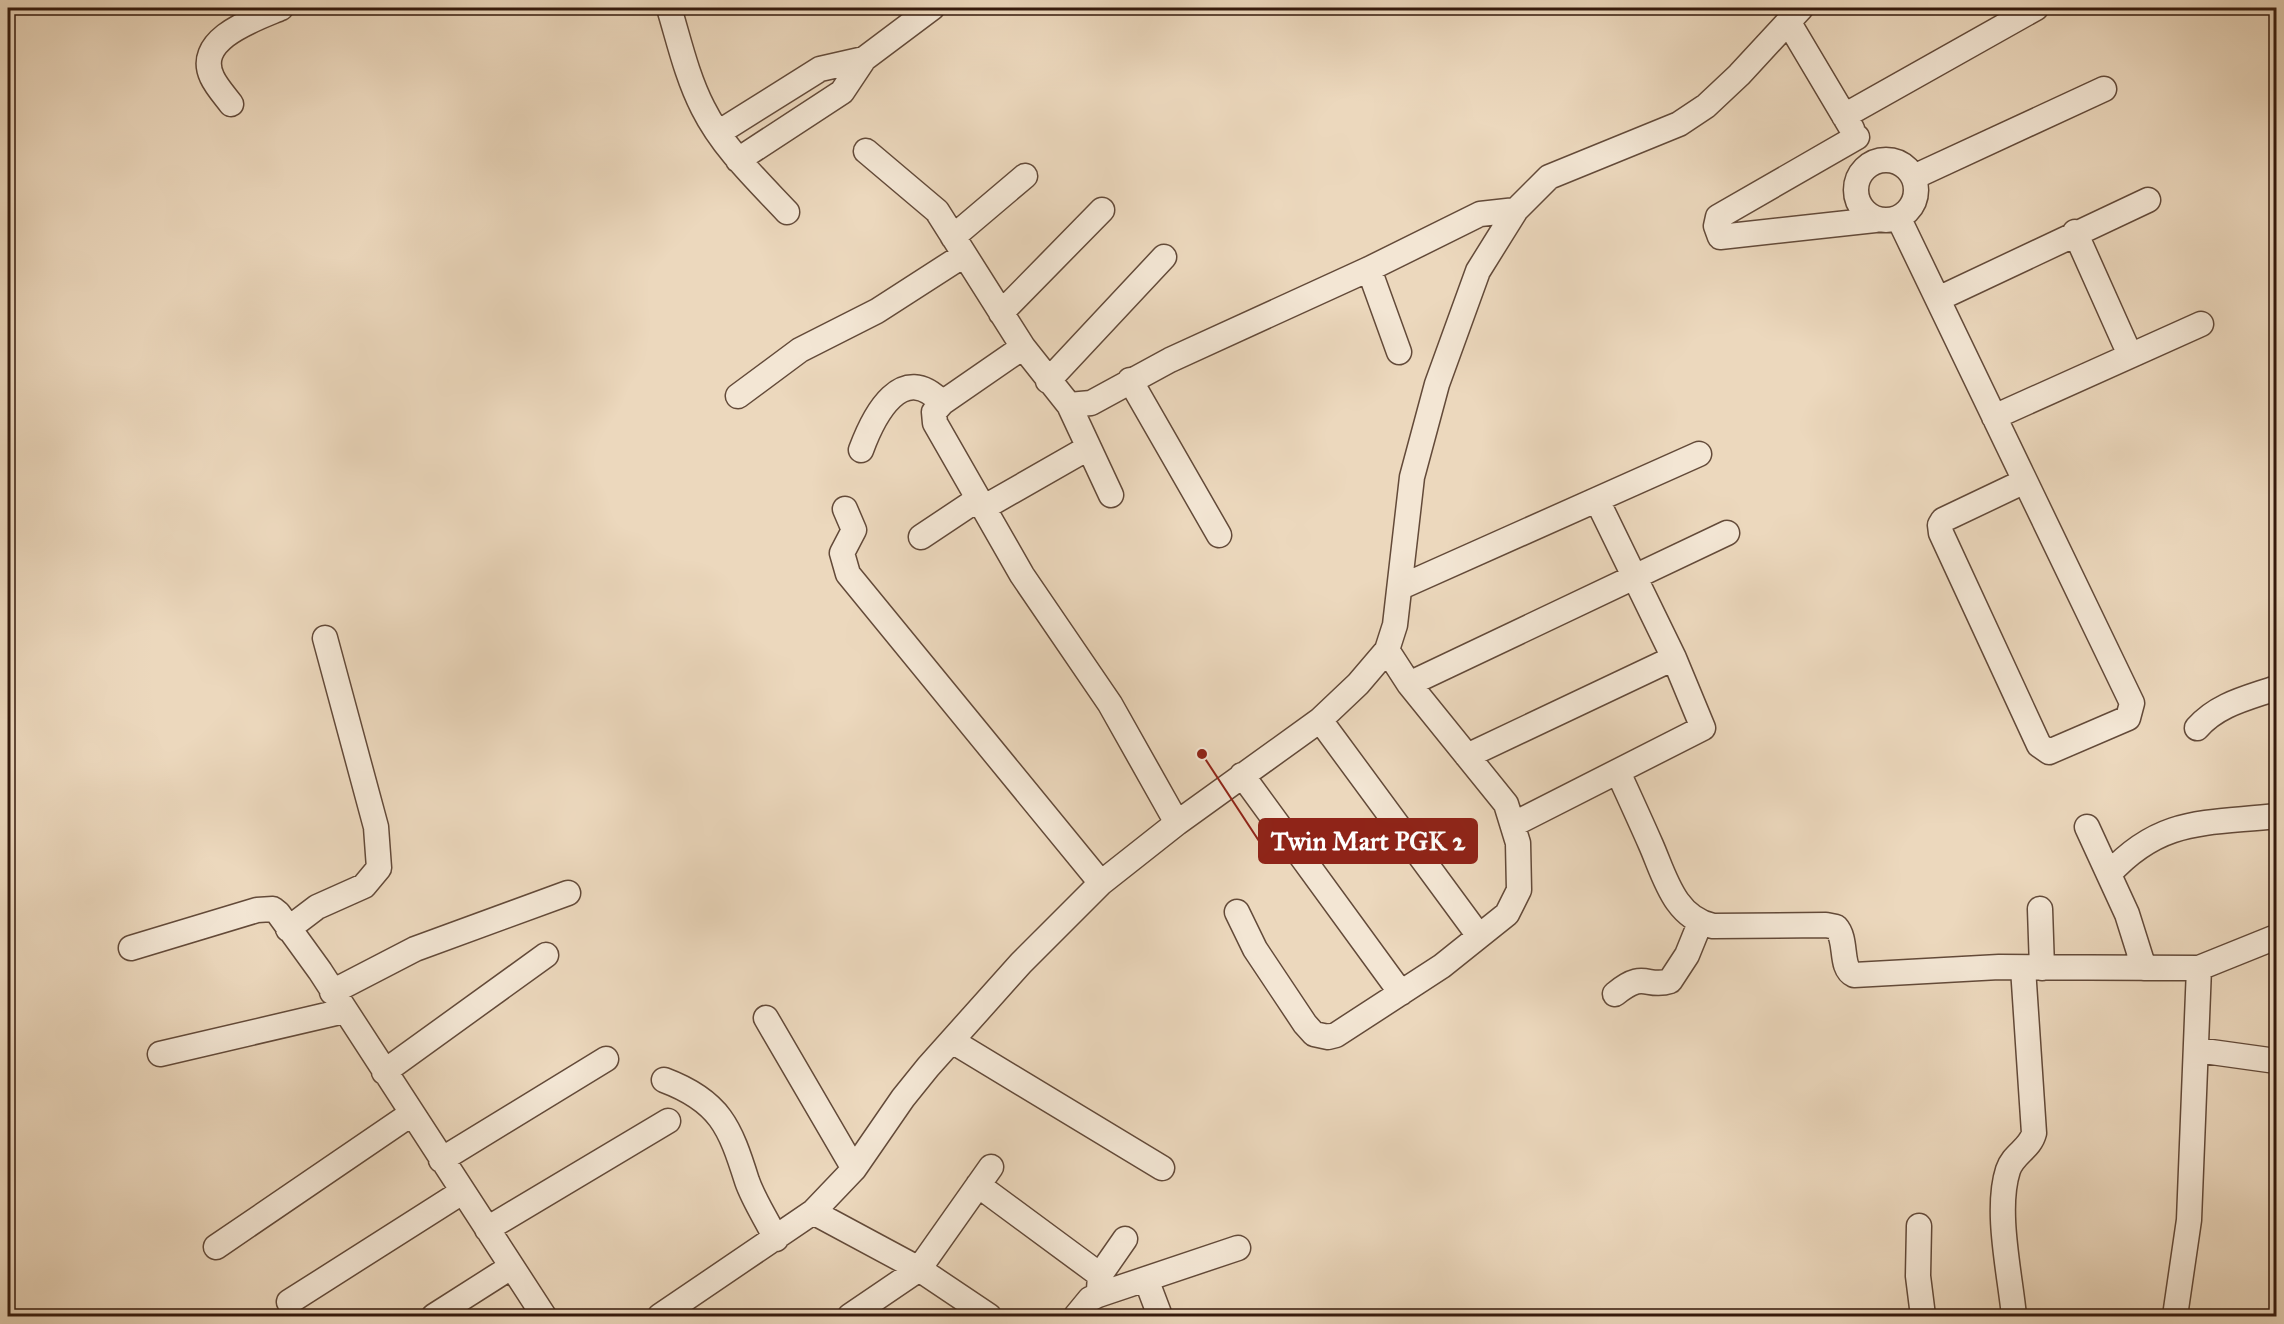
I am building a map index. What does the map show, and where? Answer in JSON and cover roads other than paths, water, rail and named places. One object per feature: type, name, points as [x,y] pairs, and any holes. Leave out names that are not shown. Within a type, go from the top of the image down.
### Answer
[{"type":"street","points":[[231,104],[212,77],[208,64],[212,48],[230,33],[246,14],[281,8]]},
{"type":"street","points":[[738,160],[842,92],[864,58],[932,8]]},
{"type":"street","points":[[1845,116],[2036,8]]},
{"type":"street","points":[[672,9],[694,88],[718,133],[738,160],[787,212]]},
{"type":"street","points":[[660,1317],[813,1212],[854,1169],[903,1098],[952,1041],[1021,963],[1101,883],[1177,823],[1320,720],[1358,684],[1387,650],[1395,625],[1401,587],[1412,477],[1437,384],[1478,271],[1516,210],[1549,177],[1679,124],[1697,112],[1739,75],[1795,15],[1845,116],[1871,162]]},
{"type":"street","points":[[718,133],[820,69],[864,58]]},
{"type":"street","points":[[1916,176],[2104,89]]},
{"type":"street","points":[[1857,137],[1718,217],[1716,226],[1720,237],[1899,219],[1917,201],[1916,176],[1897,159],[1871,162],[1856,180],[1858,204],[1875,220]]},
{"type":"street","points":[[866,151],[928,202],[959,246],[1023,348],[1069,405],[1111,495]]},
{"type":"street","points":[[738,396],[800,351],[887,305],[959,246],[1025,176]]},
{"type":"street","points":[[1938,299],[2075,232],[2148,200]]},
{"type":"street","points":[[1001,312],[1102,210]]},
{"type":"street","points":[[1069,405],[1091,403],[1130,380],[1369,269],[1480,214],[1516,210]]},
{"type":"street","points":[[1899,219],[2132,703],[2128,718],[2049,752],[2039,745],[1941,533],[1940,525],[1944,520],[2025,481]]},
{"type":"street","points":[[2075,232],[2130,355]]},
{"type":"street","points":[[1048,381],[1164,257]]},
{"type":"street","points":[[1369,269],[1399,352]]},
{"type":"street","points":[[1994,417],[2201,324]]},
{"type":"street","points":[[1023,348],[942,403],[934,412],[935,423],[1022,575],[1110,704],[1177,823]]},
{"type":"street","points":[[1130,380],[1219,535]]},
{"type":"street","points":[[861,450],[878,413],[897,393],[913,387],[925,388],[942,403]]},
{"type":"street","points":[[921,537],[1088,448]]},
{"type":"street","points":[[1401,587],[1699,454]]},
{"type":"street","points":[[1514,824],[1703,728],[1674,658],[1597,500]]},
{"type":"street","points":[[845,509],[854,530],[842,553],[848,574],[1101,883]]},
{"type":"street","points":[[1409,684],[1727,532]]},
{"type":"street","points":[[288,929],[316,908],[364,886],[379,868],[375,827],[325,638]]},
{"type":"street","points":[[1237,912],[1255,949],[1314,1034],[1328,1037],[1336,1035],[1442,966],[1507,914],[1519,890],[1520,861],[1514,824],[1506,804],[1409,684],[1387,650]]},
{"type":"street","points":[[1467,756],[1674,658]]},
{"type":"street","points":[[2197,728],[2208,716],[2222,707],[2277,688]]},
{"type":"street","points":[[1320,720],[1479,936]]},
{"type":"street","points":[[1618,771],[1664,880],[1685,911],[1700,923],[1735,927],[1826,925],[1836,927],[1844,941],[1846,966],[1854,975],[1943,968],[2199,968],[2277,937]]},
{"type":"street","points":[[1242,775],[1401,993]]},
{"type":"street","points":[[2109,874],[2137,847],[2160,833],[2192,823],[2277,816]]},
{"type":"street","points":[[2087,827],[2127,914],[2144,968]]},
{"type":"street","points":[[160,1054],[338,1001],[415,950],[568,893]]},
{"type":"street","points":[[131,948],[267,908],[278,913],[544,1317]]},
{"type":"street","points":[[2014,1317],[2004,1215],[2005,1192],[2011,1163],[2032,1142],[2034,1133],[2032,968],[2040,909]]},
{"type":"street","points":[[1615,994],[1627,984],[1638,980],[1670,981],[1687,955],[1700,923]]},
{"type":"street","points":[[2254,946],[2277,958]]},
{"type":"street","points":[[384,1072],[546,955]]},
{"type":"street","points":[[2175,1317],[2189,1220],[2199,968]]},
{"type":"street","points":[[766,1018],[854,1169]]},
{"type":"street","points":[[952,1041],[1162,1168]]},
{"type":"street","points":[[2197,1050],[2277,1061]]},
{"type":"street","points":[[441,1160],[606,1059]]},
{"type":"street","points":[[664,1080],[701,1097],[728,1129],[748,1182],[776,1239]]},
{"type":"street","points":[[216,1247],[411,1114]]},
{"type":"street","points":[[487,1229],[668,1121]]},
{"type":"street","points":[[850,1317],[919,1269],[985,1176],[1099,1285]]},
{"type":"street","points":[[289,1302],[462,1192]]},
{"type":"street","points":[[813,1212],[919,1269],[989,1317]]},
{"type":"street","points":[[1919,1226],[1918,1276],[1923,1317]]},
{"type":"street","points":[[1076,1317],[1099,1285],[1125,1239]]},
{"type":"street","points":[[1099,1285],[1146,1279],[1238,1248]]},
{"type":"street","points":[[434,1317],[511,1266]]},
{"type":"street","points":[[1146,1279],[1160,1317]]},
{"type":"place","name":"Twin Mart PGK 2","points":[[1202,754]]}]
